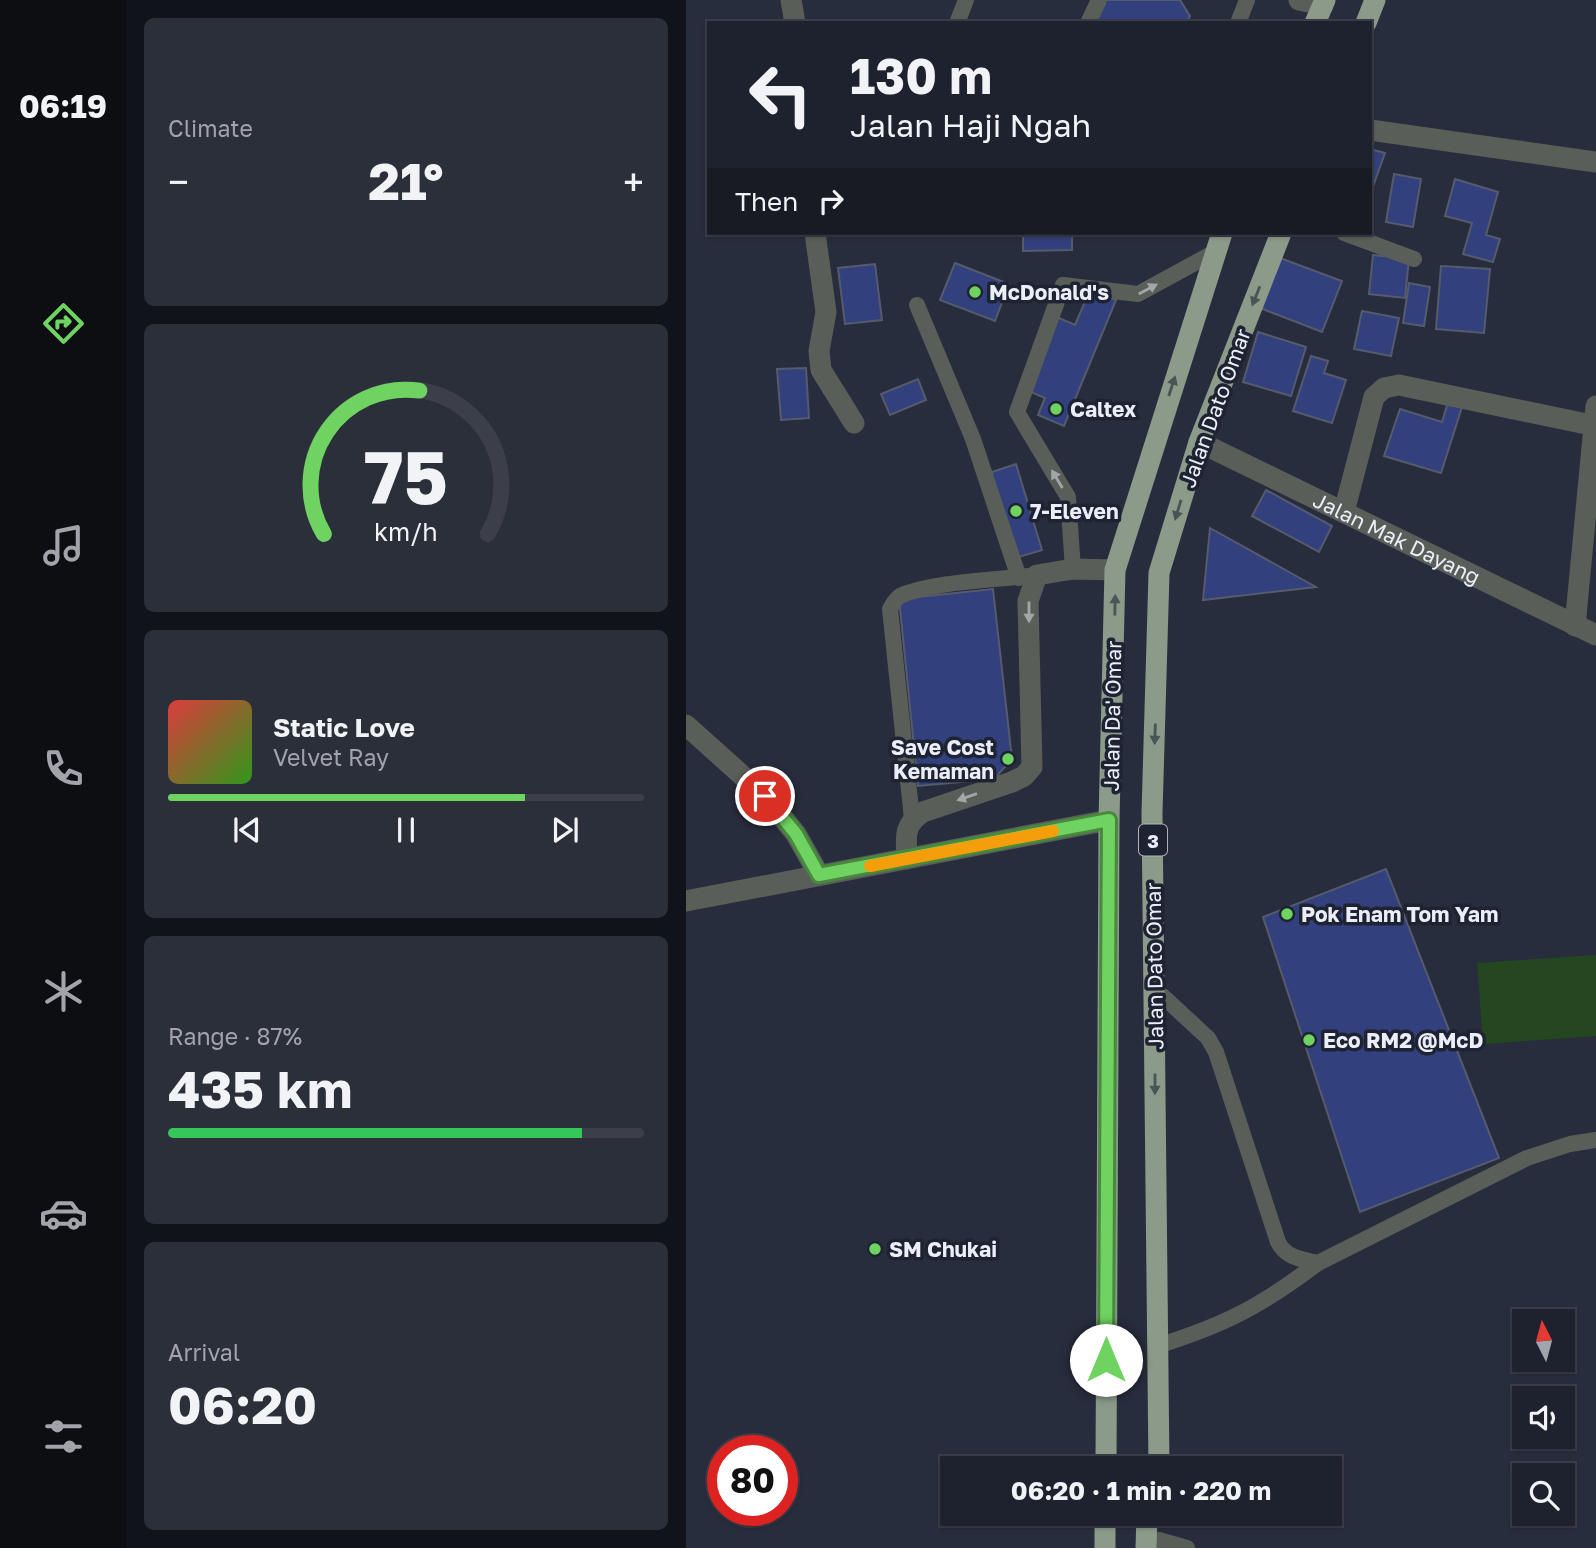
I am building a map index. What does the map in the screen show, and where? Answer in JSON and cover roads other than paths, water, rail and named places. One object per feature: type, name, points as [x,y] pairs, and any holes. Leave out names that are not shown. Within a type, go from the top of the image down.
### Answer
[{"type":"highway","points":[[1367,21],[1375,0]]},
{"type":"highway","name":"Jalan Dato Omar","points":[[1158,1456],[1152,813],[1159,573],[1199,442],[1281,235]]},
{"type":"highway","name":"Jalan Da' Omar","points":[[1106,1456],[1109,820],[1115,570],[1219,242]]},
{"type":"highway","points":[[1105,1526],[1105,1548]]},
{"type":"highway","points":[[1150,1526],[1155,1545]]},
{"type":"highway","points":[[1155,1545],[1157,1526]]},
{"type":"street","points":[[791,0],[795,21]]},
{"type":"street","points":[[1299,0],[1321,9]]},
{"type":"street","points":[[1372,130],[1596,162]]},
{"type":"street","points":[[816,235],[826,312],[819,351],[821,370],[854,423]]},
{"type":"street","points":[[1344,512],[1374,397],[1384,388],[1399,385],[1595,419],[1575,626]]},
{"type":"street","name":"Jalan Mak Dayang","points":[[1199,442],[1596,635]]},
{"type":"street","points":[[907,859],[905,830],[912,819],[923,812],[1012,782],[1024,776],[1032,767],[1028,577],[1073,569],[1115,570]]},
{"type":"street","points":[[688,730],[765,796],[796,834],[819,875]]},
{"type":"street","points":[[686,901],[1109,820]]},
{"type":"lane","points":[[958,21],[966,0]]},
{"type":"lane","points":[[1089,21],[1098,0]]},
{"type":"lane","points":[[1239,21],[1247,0]]},
{"type":"lane","points":[[1349,235],[1414,259]]},
{"type":"lane","points":[[1073,569],[1068,496],[1017,412],[1063,285],[1138,294],[1219,242]]},
{"type":"lane","points":[[912,819],[890,609],[898,597],[932,588],[1028,577],[917,306]]},
{"type":"lane","points":[[1154,988],[1208,1038],[1216,1052],[1283,1252],[1294,1258],[1318,1263]]},
{"type":"lane","points":[[1157,1346],[1212,1329],[1268,1300],[1318,1263],[1527,1158],[1570,1144],[1596,1140]]},
{"type":"lane","points":[[1155,1545],[1187,1548]]},
{"type":"place","name":"McDonald's","points":[[975,292]]},
{"type":"place","name":"Caltex","points":[[1056,409]]},
{"type":"place","name":"7-Eleven","points":[[1016,511]]},
{"type":"place","name":"Save Cost Kemaman","points":[[1008,759]]},
{"type":"place","name":"Pok Enam Tom Yam","points":[[1287,914]]},
{"type":"place","name":"Eco RM2 @McD","points":[[1309,1040]]},
{"type":"place","name":"SM Chukai","points":[[875,1249]]}]
